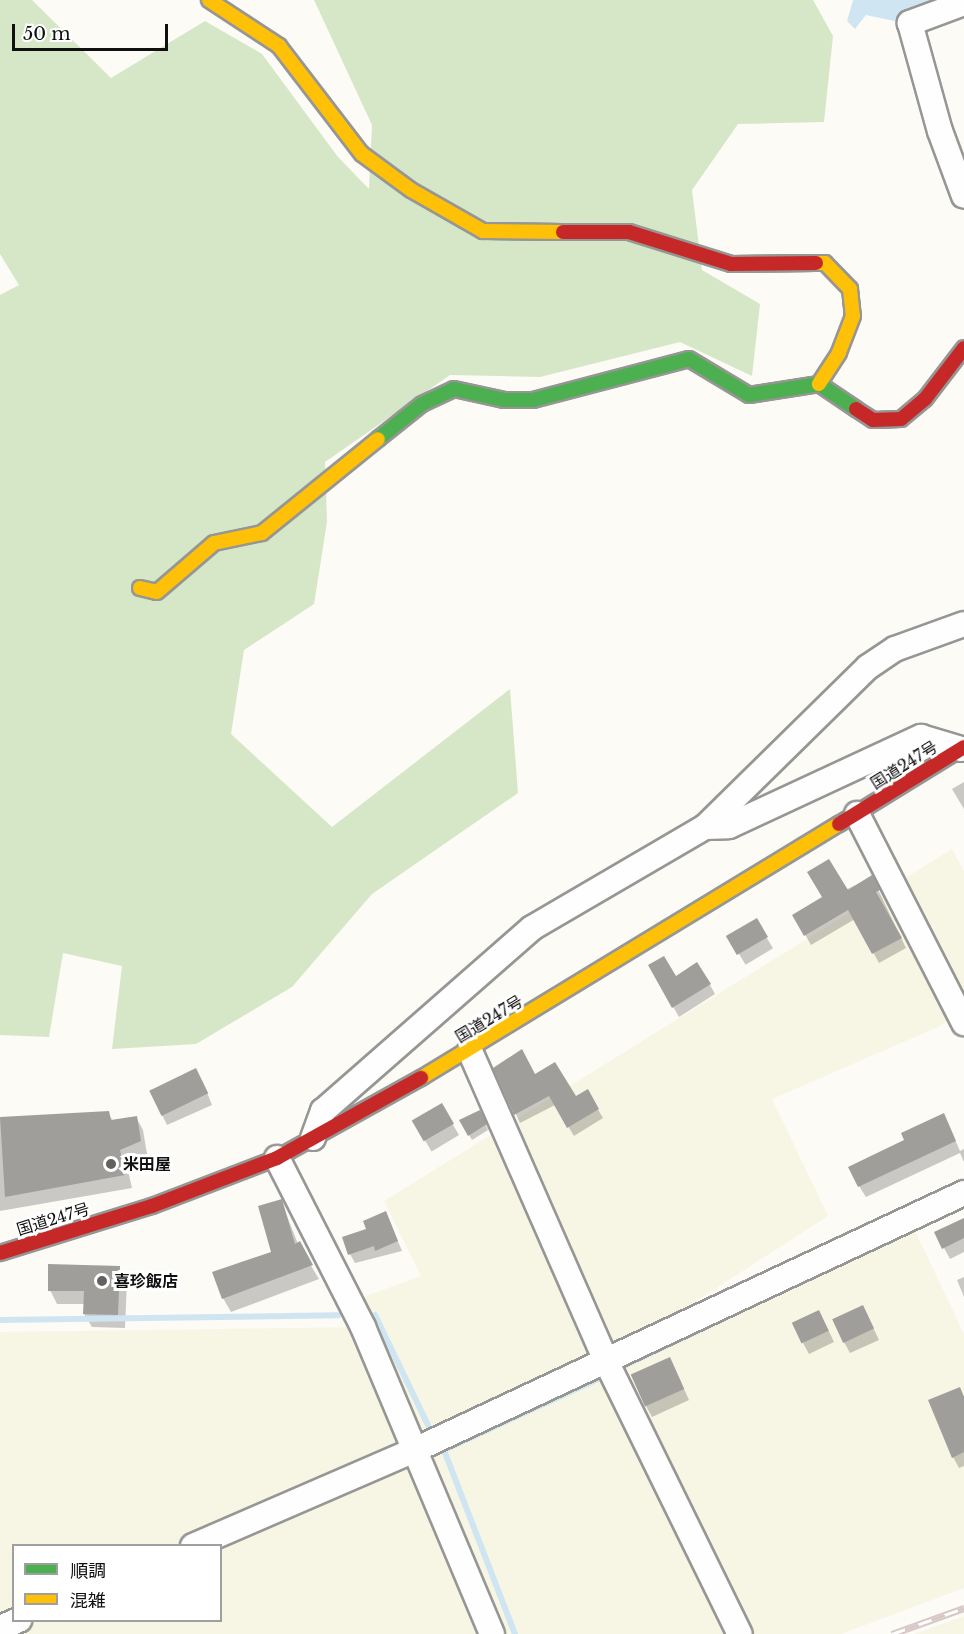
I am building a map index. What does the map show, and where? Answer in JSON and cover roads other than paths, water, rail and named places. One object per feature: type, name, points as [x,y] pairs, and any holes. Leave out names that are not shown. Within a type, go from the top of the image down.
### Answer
[{"type":"main road","points":[[209,0],[279,46],[362,154],[411,190],[483,231],[629,232],[731,264],[825,263],[850,289],[853,316],[838,353],[819,384]]},
{"type":"main road","points":[[140,588],[157,592],[214,543],[262,533],[422,404],[454,389],[504,400],[533,400],[689,359],[749,394],[819,384],[873,420],[902,419],[925,399],[964,348]]},
{"type":"main road","name":"国道247号","points":[[0,1253],[153,1206],[277,1158],[470,1051],[963,748]]},
{"type":"street","points":[[964,3],[910,23],[940,131],[964,196]]},
{"type":"street","points":[[313,1138],[323,1111],[532,928],[705,827],[868,668],[895,649],[964,624]]},
{"type":"street","points":[[705,827],[729,826],[921,737],[963,748]]},
{"type":"street","points":[[857,814],[964,1023]]},
{"type":"street","points":[[470,1051],[606,1360],[740,1634]]},
{"type":"street","points":[[277,1158],[363,1327],[417,1449],[492,1634]]},
{"type":"street","points":[[195,1544],[417,1449],[964,1193]]},
{"type":"street","points":[[0,1629],[15,1622]]},
{"type":"water","points":[[853,0],[937,0],[904,11],[899,22],[866,15],[855,29],[847,21]]},
{"type":"waterway","points":[[0,1320],[338,1315]]},
{"type":"waterway","points":[[375,1315],[428,1425]]},
{"type":"waterway","points":[[615,1370],[725,1318]]},
{"type":"waterway","points":[[515,1634],[444,1450],[606,1375]]},
{"type":"railway","points":[[892,1634],[964,1608]]},
{"type":"place","name":"米田屋","points":[[111,1164]]},
{"type":"place","name":"喜珍飯店","points":[[102,1281]]}]
